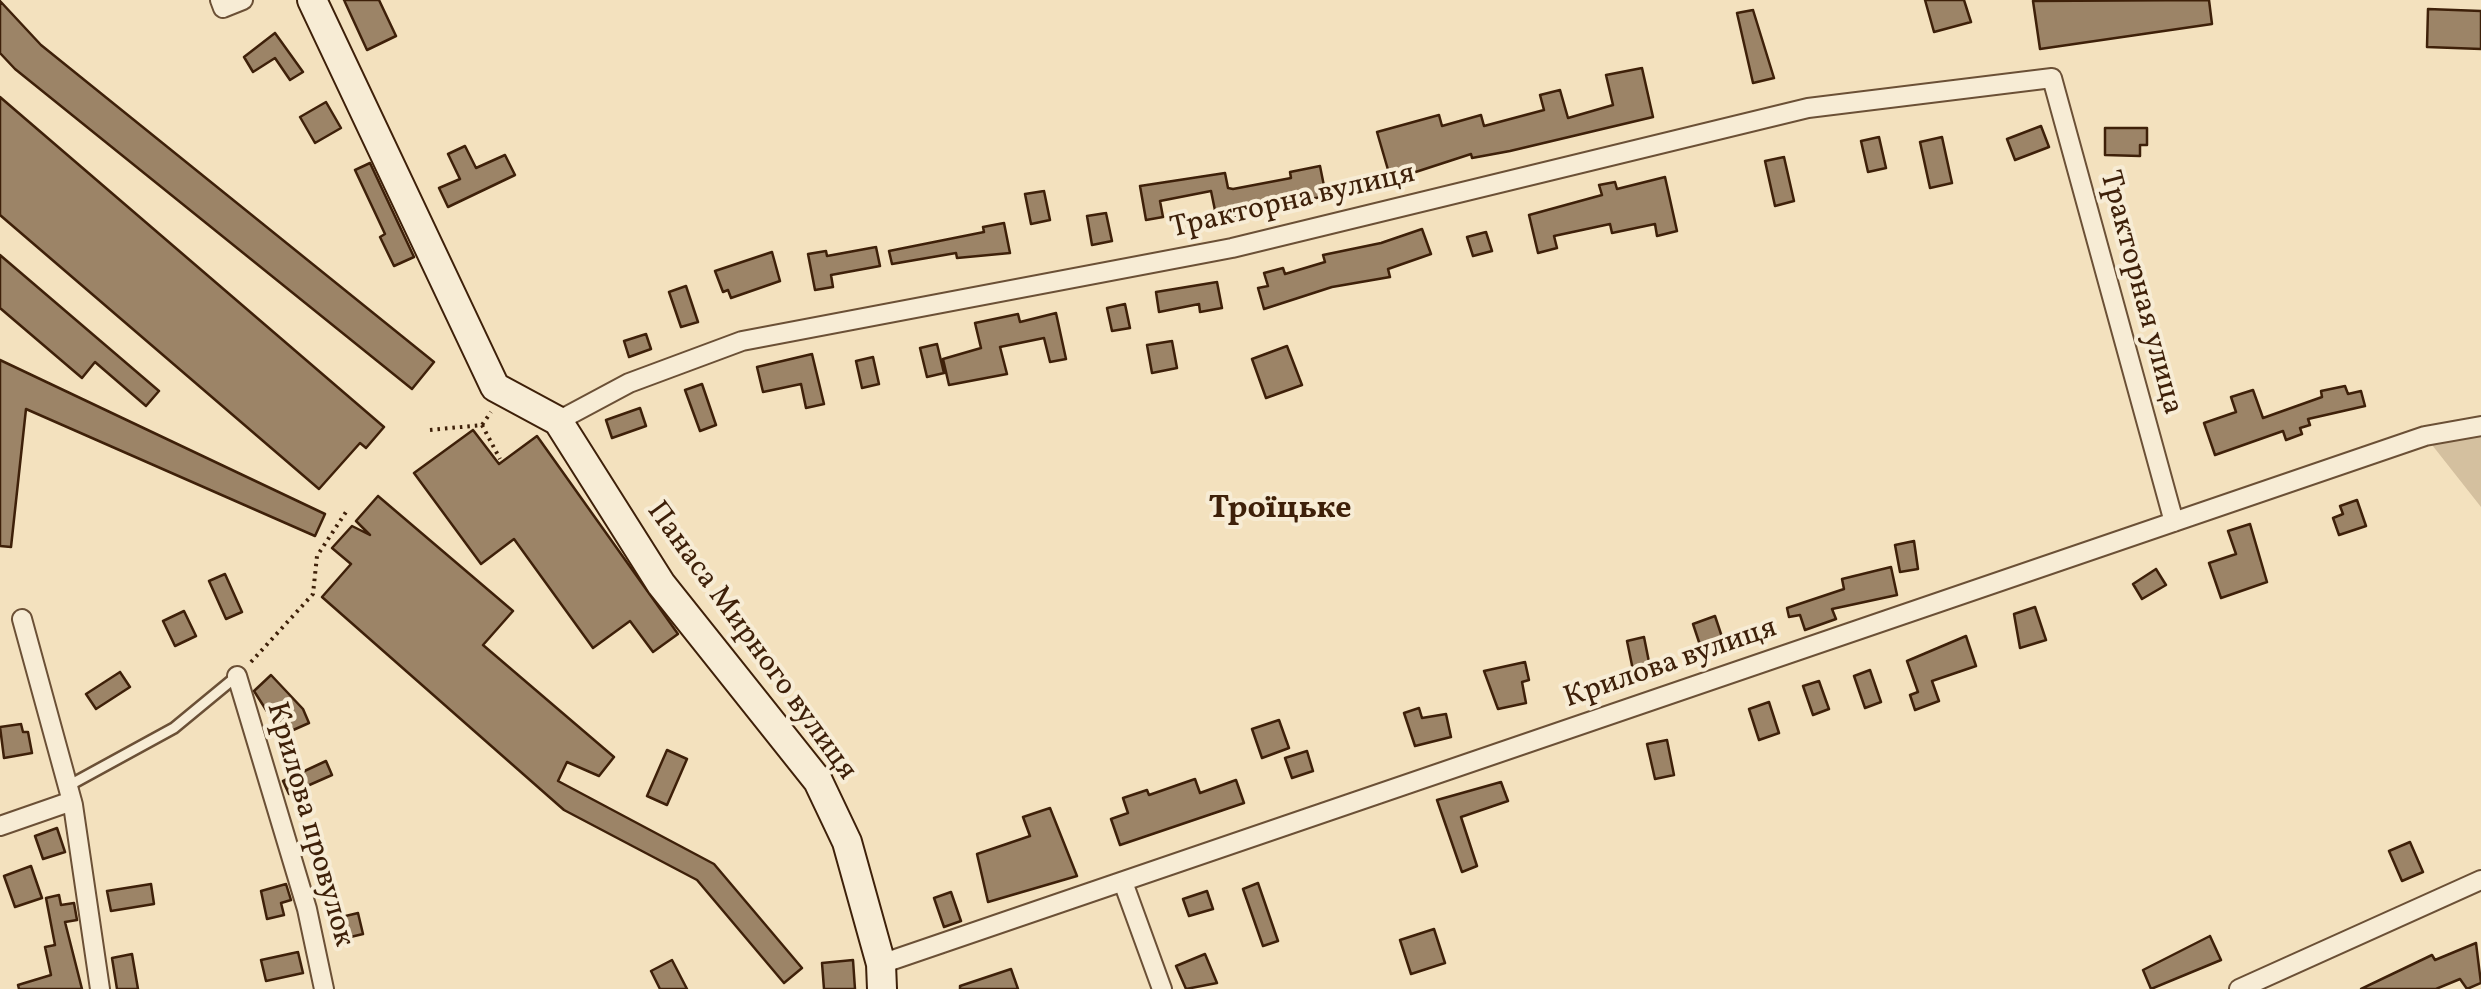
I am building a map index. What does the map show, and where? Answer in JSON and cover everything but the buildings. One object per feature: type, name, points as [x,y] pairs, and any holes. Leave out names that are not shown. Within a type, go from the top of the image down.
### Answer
[{"type":"street","points":[[220,0],[223,8],[243,0]]},
{"type":"street","points":[[312,0],[495,387],[558,420]]},
{"type":"street","name":"Тракторна вулиця","points":[[558,420],[629,382],[742,341],[1232,248],[1808,108],[2052,78]]},
{"type":"street","name":"Тракторная улица","points":[[2052,78],[2174,522]]},
{"type":"street","name":"Панаса Мирного вулиця","points":[[558,420],[661,584],[818,781],[847,842],[882,977]]},
{"type":"street","name":"Крилова вулиця","points":[[882,977],[1123,882],[2424,436],[2481,426]]},
{"type":"street","points":[[22,620],[70,794],[100,989]]},
{"type":"street","name":"Крилова провулок","points":[[237,676],[307,909],[324,989]]},
{"type":"street","points":[[0,826],[70,794]]},
{"type":"street","points":[[2239,989],[2481,880]]},
{"type":"street","points":[[1123,882],[1162,989]]},
{"type":"lane","points":[[70,794],[174,728],[237,676]]},
{"type":"path","points":[[430,430],[482,425],[500,459]]},
{"type":"path","points":[[237,676],[313,594],[317,556],[346,512]]},
{"type":"shaded area","points":[[2481,426],[2481,507],[2425,436]]},
{"type":"district","name":"Троїцьке","points":[[1280,511]]}]
